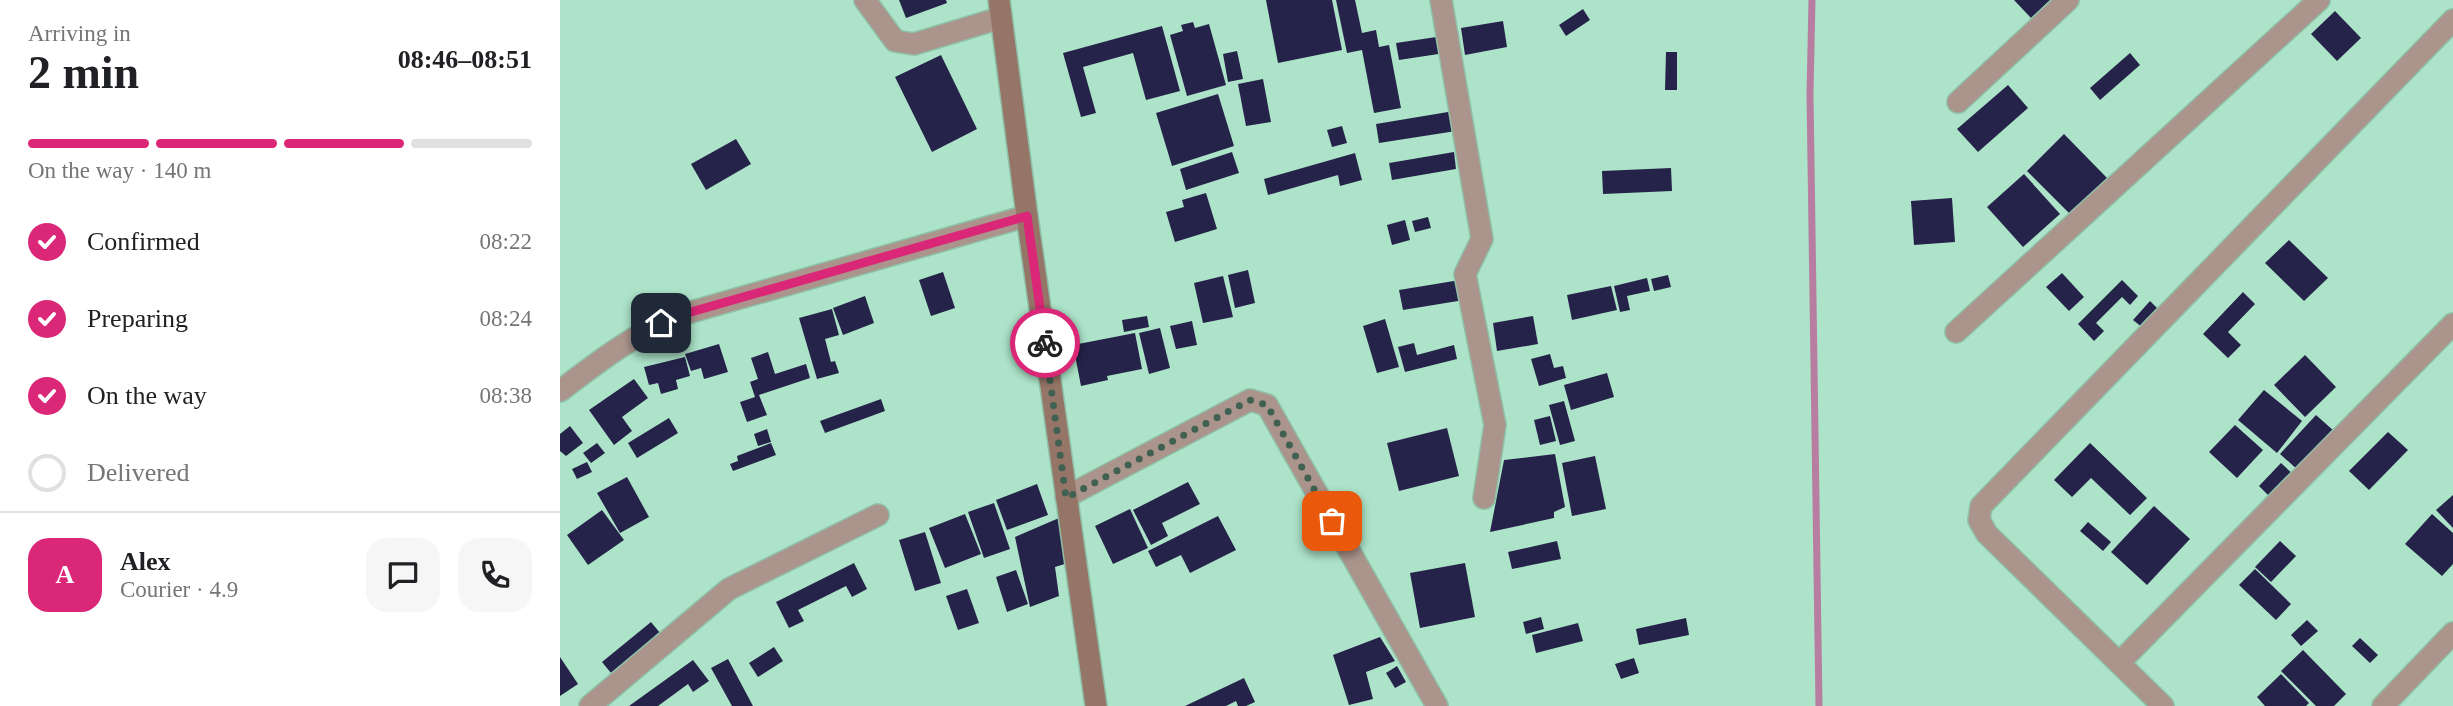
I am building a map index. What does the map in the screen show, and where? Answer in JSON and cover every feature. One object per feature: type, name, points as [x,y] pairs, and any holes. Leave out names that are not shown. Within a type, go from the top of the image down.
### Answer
[{"type":"street","points":[[865,0],[895,41],[914,44],[1000,9],[1096,706]]},
{"type":"street","points":[[1441,0],[1482,239],[1465,274],[1495,425],[1484,498]]},
{"type":"street","points":[[1958,102],[2068,0]]},
{"type":"street","points":[[1956,332],[2319,0]]},
{"type":"street","points":[[2163,706],[1987,534],[1979,520],[1981,506],[2453,20]]},
{"type":"street","points":[[560,391],[621,345],[645,330],[677,316],[1027,216]]},
{"type":"street","points":[[2119,663],[2453,324]]},
{"type":"street","points":[[1066,498],[1250,400],[1267,405],[1437,706]]},
{"type":"street","points":[[590,706],[729,589],[877,514]]},
{"type":"street","points":[[2383,706],[2453,632]]},
{"type":"building","points":[[899,0],[946,0],[947,3],[906,18]]},
{"type":"building","points":[[1266,0],[1332,0],[1342,50],[1278,63]]},
{"type":"building","points":[[1336,0],[1355,0],[1362,33],[1376,30],[1379,47],[1389,45],[1401,108],[1374,113],[1362,50],[1347,53]]},
{"type":"building","points":[[2014,0],[2050,0],[2031,18]]},
{"type":"building","points":[[1583,9],[1590,20],[1566,36],[1559,25]]},
{"type":"building","points":[[2335,11],[2361,38],[2337,61],[2311,34]]},
{"type":"building","points":[[1503,21],[1507,47],[1465,55],[1461,28]]},
{"type":"building","points":[[1193,22],[1195,28],[1209,24],[1226,85],[1187,96],[1170,35],[1183,31],[1181,25]]},
{"type":"building","points":[[1162,26],[1180,91],[1146,100],[1133,53],[1083,67],[1096,113],[1081,117],[1063,53]]},
{"type":"building","points":[[1443,36],[1445,53],[1399,60],[1396,43]]},
{"type":"building","points":[[1237,51],[1243,79],[1228,82],[1223,54]]},
{"type":"building","points":[[1666,52],[1677,52],[1677,90],[1665,90]]},
{"type":"building","points":[[2130,53],[2140,65],[2100,100],[2090,88]]},
{"type":"building","points":[[941,55],[977,129],[932,152],[895,77]]},
{"type":"building","points":[[1263,79],[1271,122],[1246,126],[1238,84]]},
{"type":"building","points":[[2008,85],[2028,108],[1978,152],[1957,129]]},
{"type":"building","points":[[1218,94],[1234,146],[1172,166],[1156,113]]},
{"type":"building","points":[[1454,111],[1456,131],[1379,143],[1376,124]]},
{"type":"building","points":[[1342,126],[1347,143],[1332,147],[1327,130]]},
{"type":"building","points":[[2064,134],[2109,180],[2072,216],[2027,171]]},
{"type":"building","points":[[736,139],[751,164],[706,190],[691,164]]},
{"type":"building","points":[[1232,152],[1239,173],[1186,190],[1180,169]]},
{"type":"building","points":[[1454,152],[1456,169],[1392,180],[1389,163]]},
{"type":"building","points":[[1355,153],[1362,180],[1340,186],[1338,175],[1268,195],[1264,179]]},
{"type":"building","points":[[1671,168],[1672,191],[1603,194],[1602,171]]},
{"type":"building","points":[[2024,174],[2060,214],[2023,247],[1987,207]]},
{"type":"building","points":[[1206,193],[1217,229],[1175,242],[1166,212],[1184,207],[1182,200]]},
{"type":"building","points":[[1952,198],[1955,242],[1914,245],[1911,201]]},
{"type":"building","points":[[1428,217],[1431,228],[1415,232],[1412,221]]},
{"type":"building","points":[[1405,220],[1410,240],[1392,245],[1387,225]]},
{"type":"building","points":[[2289,240],[2328,278],[2304,301],[2265,263]]},
{"type":"building","points":[[1248,270],[1255,303],[1235,308],[1228,275]]},
{"type":"building","points":[[943,272],[955,308],[931,316],[919,280]]},
{"type":"building","points":[[2062,273],[2084,297],[2069,311],[2046,287]]},
{"type":"building","points":[[1668,275],[1671,287],[1654,291],[1651,279]]},
{"type":"building","points":[[1223,276],[1233,317],[1203,323],[1194,283]]},
{"type":"building","points":[[1647,278],[1650,291],[1627,296],[1630,310],[1620,312],[1614,286]]},
{"type":"building","points":[[1460,280],[1464,300],[1403,310],[1399,290]]},
{"type":"building","points":[[2122,280],[2138,296],[2130,305],[2122,297],[2096,323],[2104,331],[2094,341],[2078,324]]},
{"type":"building","points":[[1611,286],[1617,310],[1572,320],[1567,295]]},
{"type":"building","points":[[2243,292],[2255,304],[2228,332],[2241,345],[2228,358],[2203,334]]},
{"type":"building","points":[[865,296],[874,323],[843,335],[833,308]]},
{"type":"building","points":[[2150,301],[2159,310],[2143,328],[2133,320]]},
{"type":"building","points":[[832,309],[839,335],[825,339],[831,362],[835,361],[839,373],[817,379],[799,318]]},
{"type":"building","points":[[1147,316],[1149,327],[1124,332],[1122,320]]},
{"type":"building","points":[[1533,316],[1538,344],[1497,351],[1493,323]]},
{"type":"building","points":[[1385,319],[1399,367],[1377,373],[1363,326]]},
{"type":"building","points":[[1192,321],[1197,345],[1176,349],[1170,326]]},
{"type":"building","points":[[1160,328],[1170,368],[1149,374],[1139,333]]},
{"type":"building","points":[[1135,333],[1142,369],[1107,376],[1108,380],[1081,386],[1073,345]]},
{"type":"building","points":[[1414,343],[1417,355],[1454,345],[1457,359],[1405,372],[1398,347]]},
{"type":"building","points":[[719,344],[728,372],[704,379],[701,368],[691,371],[685,354]]},
{"type":"building","points":[[768,352],[775,374],[806,364],[810,378],[759,395],[767,415],[747,422],[740,402],[755,397],[750,382],[758,379],[751,358]]},
{"type":"building","points":[[1550,354],[1554,368],[1563,366],[1566,378],[1539,386],[1531,359]]},
{"type":"building","points":[[2305,355],[2336,387],[2305,417],[2274,385]]},
{"type":"building","points":[[685,357],[690,376],[676,380],[678,389],[661,394],[658,383],[649,385],[644,367]]},
{"type":"building","points":[[1607,373],[1614,397],[1571,410],[1564,385]]},
{"type":"building","points":[[634,379],[648,398],[622,417],[632,431],[614,445],[589,410]]},
{"type":"building","points":[[2264,390],[2302,421],[2277,453],[2238,420]]},
{"type":"building","points":[[881,399],[885,411],[825,433],[820,421]]},
{"type":"building","points":[[1564,401],[1575,441],[1560,445],[1549,405]]},
{"type":"building","points":[[2316,415],[2334,431],[2299,471],[2280,454]]},
{"type":"building","points":[[1550,416],[1556,441],[1540,445],[1534,420]]},
{"type":"building","points":[[669,418],[678,433],[637,458],[628,443]]},
{"type":"building","points":[[2235,425],[2263,450],[2237,478],[2209,452]]},
{"type":"building","points":[[570,426],[583,443],[566,456],[560,451],[560,434]]},
{"type":"building","points":[[1447,428],[1459,476],[1399,491],[1387,443]]},
{"type":"building","points":[[767,429],[771,442],[758,446],[754,434]]},
{"type":"building","points":[[2388,432],[2408,450],[2369,490],[2349,471]]},
{"type":"building","points":[[597,443],[605,453],[591,463],[583,453]]},
{"type":"building","points":[[771,443],[776,455],[733,471],[730,464],[738,461],[737,456]]},
{"type":"building","points":[[2090,443],[2147,498],[2130,515],[2091,478],[2072,497],[2054,480]]},
{"type":"building","points":[[1555,454],[1565,507],[1554,512],[1554,518],[1490,532],[1504,460]]},
{"type":"building","points":[[1595,456],[1606,509],[1572,516],[1562,463]]},
{"type":"building","points":[[587,462],[592,472],[577,479],[572,469]]},
{"type":"building","points":[[2281,463],[2295,476],[2273,500],[2259,486]]},
{"type":"building","points":[[627,477],[649,517],[620,533],[597,493]]},
{"type":"building","points":[[1188,482],[1200,504],[1162,523],[1168,536],[1151,545],[1133,510]]},
{"type":"building","points":[[1037,484],[1048,515],[1007,530],[996,500]]},
{"type":"building","points":[[2453,495],[2453,528],[2436,510]]},
{"type":"building","points":[[994,503],[1010,549],[984,558],[968,512]]},
{"type":"building","points":[[2154,506],[2190,539],[2147,585],[2111,552]]},
{"type":"building","points":[[1130,509],[1148,548],[1113,564],[1095,526]]},
{"type":"building","points":[[602,510],[624,540],[588,565],[567,535]]},
{"type":"building","points":[[965,514],[981,554],[945,568],[929,528]]},
{"type":"building","points":[[2432,514],[2453,533],[2453,564],[2442,576],[2405,544]]},
{"type":"building","points":[[1218,516],[1236,550],[1190,573],[1181,555],[1156,567],[1148,551]]},
{"type":"building","points":[[1059,518],[1068,563],[1055,567],[1059,596],[1030,607],[1015,537]]},
{"type":"building","points":[[2088,522],[2111,542],[2103,551],[2080,531]]},
{"type":"building","points":[[925,532],[941,583],[915,591],[899,540]]},
{"type":"building","points":[[1557,541],[1561,559],[1512,569],[1508,552]]},
{"type":"building","points":[[2280,541],[2296,556],[2271,582],[2255,567]]},
{"type":"building","points":[[854,563],[867,589],[852,597],[846,586],[798,610],[804,621],[789,628],[776,602]]},
{"type":"building","points":[[1465,563],[1475,617],[1420,628],[1410,573]]},
{"type":"building","points":[[2255,569],[2291,604],[2276,620],[2239,585]]},
{"type":"building","points":[[1016,570],[1028,604],[1007,612],[996,577]]},
{"type":"building","points":[[967,589],[979,623],[958,630],[946,596]]},
{"type":"building","points":[[1541,617],[1544,629],[1526,634],[1523,622]]},
{"type":"building","points":[[1686,618],[1689,635],[1639,645],[1636,629]]},
{"type":"building","points":[[2307,620],[2318,631],[2301,646],[2291,635]]},
{"type":"building","points":[[651,622],[660,633],[611,673],[602,662]]},
{"type":"building","points":[[1578,623],[1583,641],[1536,653],[1532,635]]},
{"type":"building","points":[[1380,637],[1395,661],[1366,672],[1373,699],[1349,705],[1333,655]]},
{"type":"building","points":[[2360,638],[2378,655],[2370,663],[2352,646]]},
{"type":"building","points":[[774,647],[783,661],[758,677],[749,663]]},
{"type":"building","points":[[2303,650],[2346,694],[2334,706],[2316,706],[2281,671]]},
{"type":"building","points":[[560,657],[578,684],[560,696]]},
{"type":"building","points":[[1634,658],[1639,673],[1621,679],[1615,664]]},
{"type":"building","points":[[728,659],[753,706],[732,706],[711,668]]},
{"type":"building","points":[[693,660],[709,681],[693,692],[688,684],[658,706],[629,706]]},
{"type":"building","points":[[1397,666],[1406,682],[1395,688],[1386,673]]},
{"type":"building","points":[[2281,674],[2309,703],[2306,706],[2265,706],[2257,697]]},
{"type":"building","points":[[1244,678],[1255,702],[1246,706],[1238,706],[1236,701],[1226,706],[1185,706]]},
{"type":"waterway","points":[[1812,0],[1810,94],[1819,706]]},
{"type":"way so far","points":[[1045,343],[1066,498],[1250,400],[1267,405],[1332,521]]},
{"type":"route","points":[[661,323],[677,316],[1027,216],[1045,343]]}]
